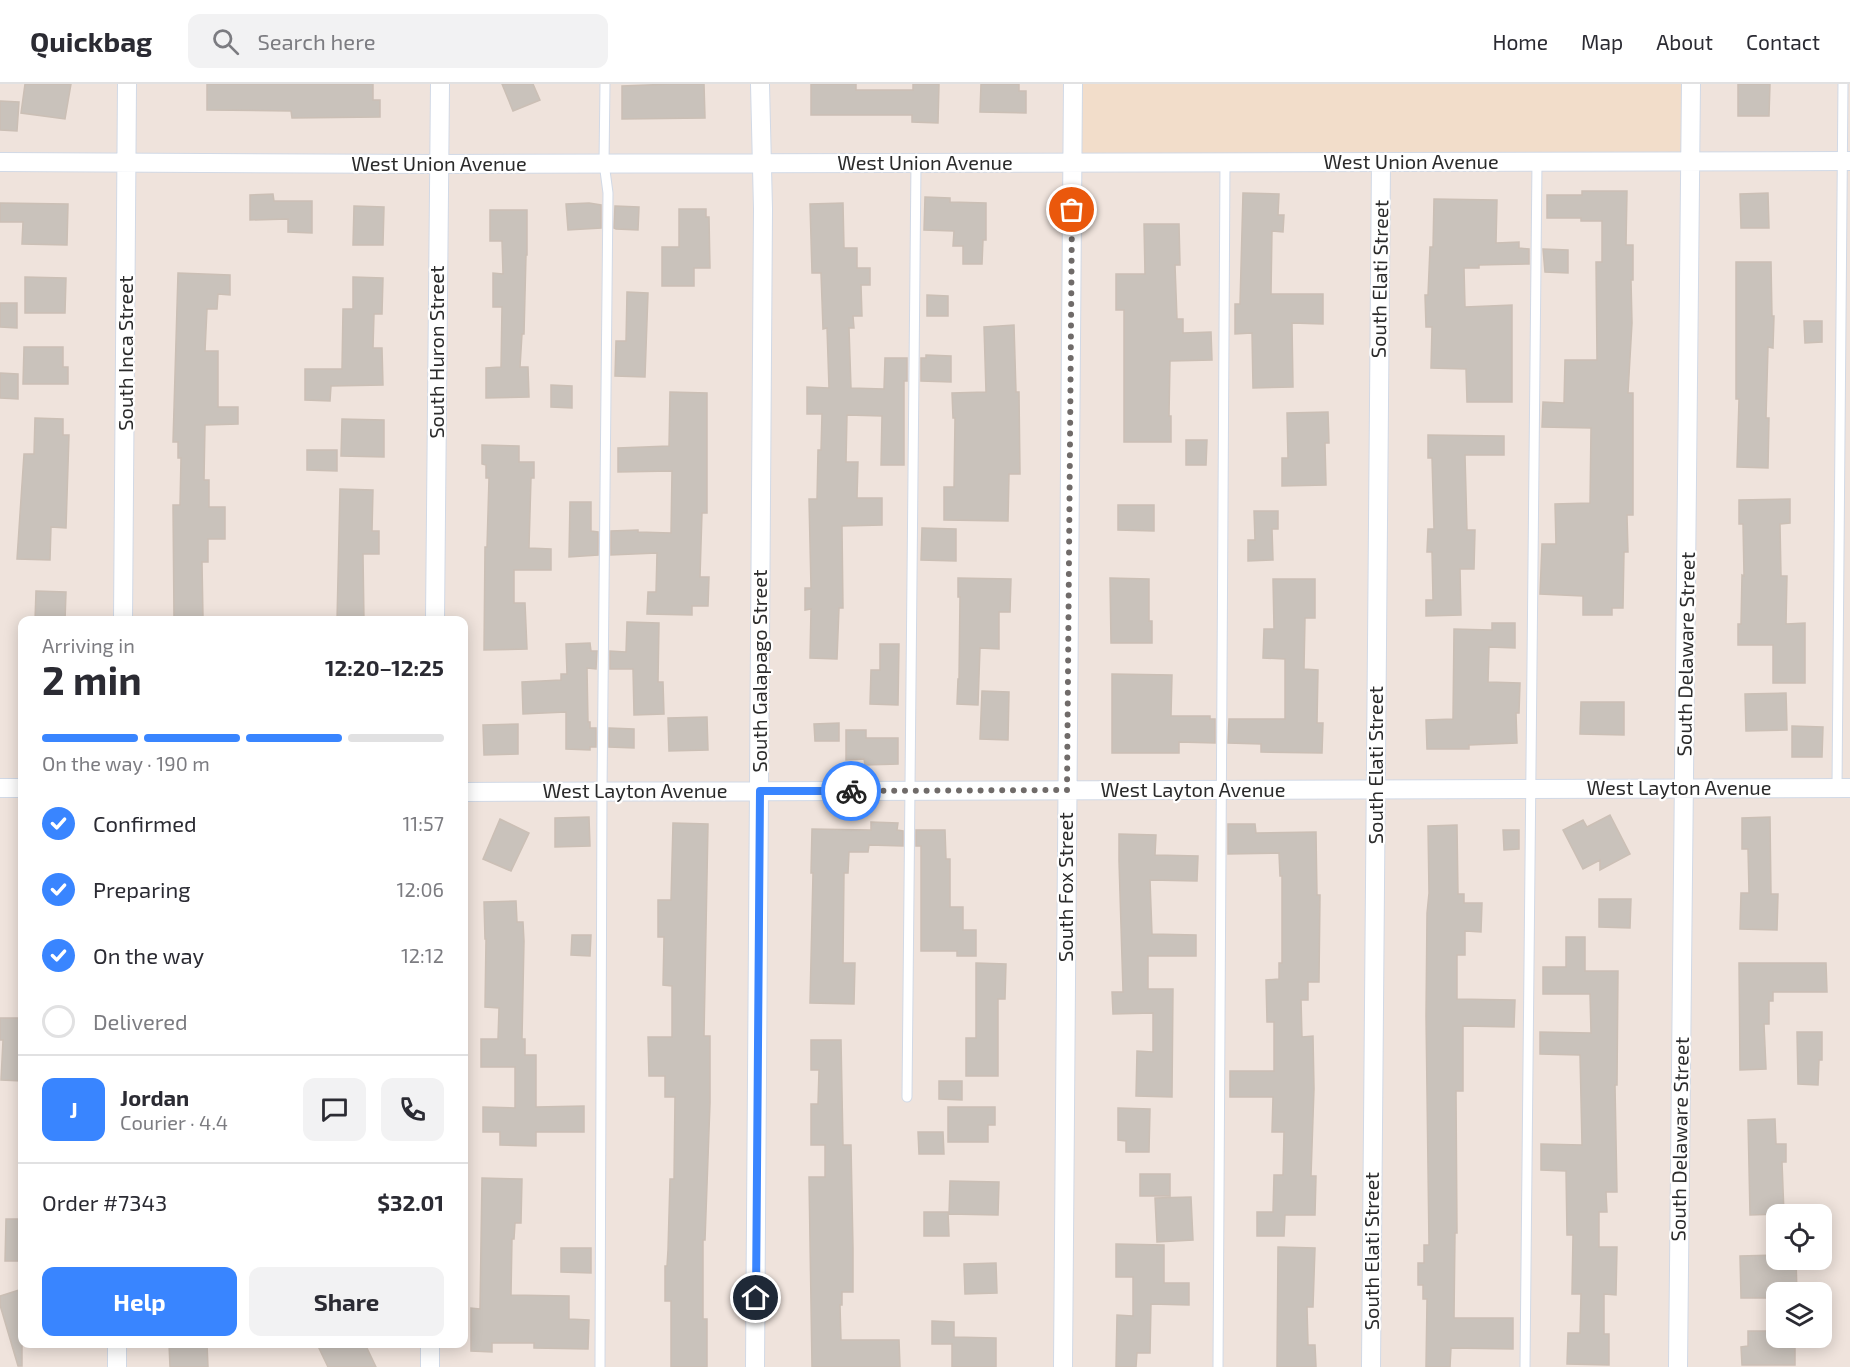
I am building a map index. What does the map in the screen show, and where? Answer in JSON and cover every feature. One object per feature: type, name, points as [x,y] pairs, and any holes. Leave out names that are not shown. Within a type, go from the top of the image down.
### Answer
[{"type":"street","name":"South Inca Street","points":[[123,616],[128,84]]},
{"type":"street","name":"South Huron Street","points":[[435,616],[440,84]]},
{"type":"street","name":"South Galapago Street","points":[[755,1367],[764,209],[760,84]]},
{"type":"street","name":"South Fox Street","points":[[1063,1367],[1073,84]]},
{"type":"street","name":"South Delaware Street","points":[[1678,1367],[1691,84]]},
{"type":"street","name":"West Union Avenue","points":[[0,162],[1072,164],[1846,161]]},
{"type":"street","name":"South Elati Street","points":[[1371,1367],[1382,162]]},
{"type":"street","points":[[0,788],[18,788]]},
{"type":"street","name":"West Layton Avenue","points":[[468,792],[1844,788]]},
{"type":"street","points":[[117,1348],[117,1367]]},
{"type":"street","points":[[430,1348],[430,1367]]},
{"type":"lane","points":[[600,1367],[602,791],[608,194],[604,164],[604,84]]},
{"type":"lane","points":[[1843,84],[1846,161],[1844,788]]},
{"type":"lane","points":[[1525,1367],[1537,162]]},
{"type":"lane","points":[[907,1097],[916,163]]},
{"type":"lane","points":[[1218,1367],[1225,163]]},
{"type":"shaded area","points":[[1073,84],[1691,84],[1690,161],[1072,163]]},
{"type":"building","points":[[25,84],[71,84],[65,119],[21,113]]},
{"type":"building","points":[[207,84],[373,84],[373,100],[380,100],[380,117],[292,118],[291,111],[207,110]]},
{"type":"building","points":[[502,84],[533,84],[540,100],[513,111]]},
{"type":"building","points":[[704,84],[705,118],[622,119],[622,86]]},
{"type":"building","points":[[811,84],[856,84],[856,90],[913,90],[913,84],[939,84],[938,123],[912,122],[912,115],[811,115]]},
{"type":"building","points":[[981,84],[1019,84],[1019,91],[1026,91],[1026,113],[980,112]]},
{"type":"building","points":[[1738,84],[1770,84],[1769,116],[1738,116]]},
{"type":"building","points":[[0,101],[19,102],[17,131],[0,130]]},
{"type":"building","points":[[1582,191],[1627,191],[1626,245],[1633,245],[1628,393],[1633,393],[1633,515],[1627,515],[1628,552],[1624,552],[1623,608],[1612,608],[1612,615],[1583,615],[1583,596],[1540,594],[1542,544],[1556,544],[1555,504],[1590,503],[1591,428],[1542,427],[1543,402],[1564,403],[1565,360],[1597,360],[1596,262],[1602,262],[1602,221],[1581,221],[1581,218],[1547,218],[1547,195],[1582,195]]},
{"type":"building","points":[[1243,193],[1279,194],[1278,215],[1284,215],[1283,232],[1272,231],[1271,294],[1323,294],[1323,324],[1292,323],[1293,387],[1253,388],[1252,333],[1235,334],[1235,304],[1240,304]]},
{"type":"building","points":[[1768,193],[1769,228],[1741,228],[1740,194]]},
{"type":"building","points":[[273,194],[274,201],[312,201],[312,233],[288,232],[288,219],[250,220],[250,195]]},
{"type":"building","points":[[925,197],[950,198],[950,202],[986,203],[986,240],[983,240],[982,264],[963,264],[963,246],[953,246],[954,231],[924,230]]},
{"type":"building","points":[[1434,199],[1497,200],[1496,243],[1519,242],[1519,248],[1529,249],[1529,264],[1479,265],[1479,268],[1464,268],[1465,307],[1512,305],[1512,402],[1467,402],[1466,369],[1431,368],[1432,327],[1426,327],[1425,295],[1428,295],[1430,247],[1433,247]]},
{"type":"building","points":[[0,203],[68,204],[67,245],[22,244],[23,222],[0,222]]},
{"type":"building","points":[[843,203],[844,248],[857,248],[857,268],[870,268],[870,285],[861,285],[862,316],[853,316],[854,328],[849,328],[851,388],[884,389],[885,358],[907,358],[907,381],[904,381],[904,465],[881,465],[882,416],[847,415],[846,462],[858,462],[857,498],[882,498],[882,525],[842,526],[843,608],[839,608],[837,659],[810,658],[811,609],[805,610],[805,588],[811,588],[809,499],[817,499],[818,450],[821,450],[822,414],[807,414],[807,387],[829,388],[827,328],[823,329],[821,273],[812,273],[810,204]]},
{"type":"building","points":[[566,204],[601,205],[601,228],[568,230]]},
{"type":"building","points":[[354,206],[384,207],[383,245],[353,245]]},
{"type":"building","points":[[615,206],[639,207],[638,230],[614,228]]},
{"type":"building","points":[[679,209],[706,209],[706,217],[709,217],[710,268],[694,268],[694,286],[662,286],[662,247],[679,247]]},
{"type":"building","points":[[490,210],[527,210],[524,334],[522,334],[520,367],[528,367],[529,397],[486,398],[486,368],[501,367],[502,307],[493,307],[493,273],[503,274],[502,241],[490,241]]},
{"type":"building","points":[[1144,224],[1179,224],[1180,265],[1175,265],[1177,319],[1183,319],[1183,333],[1211,332],[1212,360],[1170,361],[1171,442],[1124,442],[1124,310],[1116,310],[1116,274],[1145,274]]},
{"type":"building","points":[[1543,249],[1568,250],[1568,273],[1545,272]]},
{"type":"building","points":[[1736,262],[1771,262],[1772,316],[1774,316],[1773,348],[1768,347],[1766,418],[1769,418],[1768,468],[1737,467],[1739,399],[1736,399]]},
{"type":"building","points":[[178,273],[230,275],[230,295],[218,294],[217,309],[207,309],[205,351],[218,351],[218,407],[238,407],[238,424],[205,425],[204,480],[209,480],[209,507],[225,507],[225,539],[208,539],[208,562],[202,562],[203,616],[174,616],[173,505],[180,505],[181,458],[178,458],[178,442],[173,442]]},
{"type":"building","points":[[25,277],[66,278],[65,313],[25,313]]},
{"type":"building","points":[[353,277],[383,278],[382,314],[374,314],[373,348],[382,348],[383,385],[331,386],[330,401],[305,400],[305,369],[342,369],[343,309],[353,309]]},
{"type":"building","points":[[627,292],[648,293],[645,377],[615,376],[616,341],[626,341]]},
{"type":"building","points":[[927,295],[948,296],[948,316],[927,316]]},
{"type":"building","points":[[0,303],[17,303],[17,328],[0,327]]},
{"type":"building","points":[[1804,321],[1822,321],[1822,342],[1805,343]]},
{"type":"building","points":[[1014,325],[1016,392],[1019,392],[1020,474],[1009,474],[1008,521],[944,520],[944,487],[954,487],[955,418],[953,418],[952,393],[986,392],[984,327]]},
{"type":"building","points":[[24,347],[63,347],[63,367],[68,367],[68,384],[23,384]]},
{"type":"building","points":[[926,355],[951,356],[951,382],[921,381],[921,358],[926,358]]},
{"type":"building","points":[[0,373],[18,374],[18,399],[0,398]]},
{"type":"building","points":[[551,385],[572,386],[572,408],[551,407]]},
{"type":"building","points":[[670,392],[707,393],[707,513],[702,513],[700,577],[709,577],[708,606],[692,606],[692,615],[647,614],[648,592],[656,592],[657,553],[611,555],[611,531],[638,530],[638,532],[671,533],[672,471],[618,472],[618,448],[669,446]]},
{"type":"building","points":[[1328,412],[1329,443],[1325,443],[1326,485],[1282,486],[1282,458],[1288,458],[1287,413]]},
{"type":"building","points":[[35,418],[63,419],[63,435],[69,435],[66,528],[51,527],[50,560],[17,559],[24,454],[34,454]]},
{"type":"building","points":[[342,419],[384,420],[384,457],[341,456]]},
{"type":"building","points":[[1428,435],[1504,436],[1504,455],[1465,455],[1467,530],[1475,530],[1474,569],[1460,569],[1461,615],[1426,616],[1426,600],[1433,600],[1432,552],[1427,552],[1428,529],[1434,529],[1432,458],[1428,458]]},
{"type":"building","points":[[1186,440],[1207,440],[1206,465],[1186,465]]},
{"type":"building","points":[[482,445],[519,446],[519,462],[534,462],[534,478],[531,478],[529,548],[551,549],[551,570],[514,570],[514,603],[525,603],[527,649],[484,650],[485,547],[487,547],[489,478],[486,478],[486,465],[482,464]]},
{"type":"building","points":[[307,450],[337,450],[337,471],[307,470]]},
{"type":"building","points":[[340,489],[373,490],[372,531],[379,531],[379,554],[363,554],[364,616],[337,616]]},
{"type":"building","points":[[1790,499],[1790,523],[1780,524],[1781,576],[1787,576],[1786,624],[1805,623],[1805,683],[1773,683],[1773,645],[1738,645],[1742,575],[1744,576],[1743,524],[1739,524],[1739,500]]},
{"type":"building","points":[[570,502],[591,502],[591,531],[598,532],[598,555],[569,557]]},
{"type":"building","points":[[1118,505],[1154,505],[1154,531],[1118,530]]},
{"type":"building","points":[[1254,511],[1278,511],[1278,529],[1272,529],[1273,560],[1248,561],[1248,540],[1255,540]]},
{"type":"building","points":[[922,528],[956,529],[956,561],[921,560]]},
{"type":"building","points":[[958,578],[1011,579],[1010,612],[999,612],[999,649],[980,648],[978,705],[957,704],[960,597],[958,597]]},
{"type":"building","points":[[1110,578],[1149,579],[1149,621],[1152,621],[1152,643],[1111,643]]},
{"type":"building","points":[[1273,579],[1315,579],[1315,618],[1305,618],[1304,669],[1318,670],[1317,723],[1323,723],[1322,753],[1261,752],[1261,744],[1228,743],[1229,719],[1285,719],[1285,659],[1263,658],[1264,629],[1274,629]]},
{"type":"building","points":[[36,591],[66,592],[65,616],[35,616]]},
{"type":"building","points":[[627,622],[659,623],[658,682],[663,682],[664,714],[634,715],[633,669],[610,669],[610,651],[626,652]]},
{"type":"building","points":[[1492,623],[1515,623],[1515,648],[1489,647],[1488,682],[1520,683],[1519,713],[1516,713],[1517,743],[1469,745],[1469,749],[1427,749],[1426,720],[1453,719],[1454,629],[1492,630]]},
{"type":"building","points":[[590,643],[591,651],[597,651],[596,669],[587,668],[588,722],[590,722],[590,728],[596,728],[596,747],[590,747],[590,750],[566,749],[566,712],[523,714],[522,682],[561,680],[561,674],[567,674],[566,644]]},
{"type":"building","points":[[880,644],[899,644],[898,705],[870,704],[871,670],[880,670]]},
{"type":"building","points":[[1112,674],[1172,675],[1171,716],[1210,716],[1210,719],[1215,719],[1215,743],[1179,742],[1179,753],[1112,753]]},
{"type":"building","points":[[982,691],[1009,692],[1008,740],[980,739]]},
{"type":"building","points":[[1786,693],[1787,730],[1746,731],[1745,694]]},
{"type":"building","points":[[1581,702],[1624,702],[1624,735],[1580,734]]},
{"type":"building","points":[[707,717],[708,750],[669,751],[668,718]]},
{"type":"building","points":[[839,723],[839,741],[815,741],[814,724]]},
{"type":"building","points":[[518,724],[518,754],[484,755],[483,725]]},
{"type":"building","points":[[1792,726],[1823,727],[1822,757],[1792,757]]},
{"type":"building","points":[[609,728],[634,729],[634,748],[609,747]]},
{"type":"building","points":[[846,730],[866,730],[866,738],[898,738],[898,764],[865,765],[864,759],[846,760]]},
{"type":"building","points":[[1610,815],[1630,854],[1600,870],[1600,860],[1583,869],[1563,830],[1583,820],[1587,827]]},
{"type":"building","points":[[589,817],[590,846],[555,847],[555,818]]},
{"type":"building","points":[[1770,817],[1771,894],[1778,894],[1777,930],[1740,929],[1741,893],[1749,893],[1748,849],[1742,849],[1742,818]]},
{"type":"building","points":[[500,819],[529,833],[511,871],[483,859]]},
{"type":"building","points":[[871,822],[898,823],[897,830],[903,831],[903,846],[869,845],[868,852],[849,852],[848,873],[844,873],[843,963],[855,963],[854,1004],[810,1003],[812,829],[871,830]]},
{"type":"building","points":[[673,823],[708,824],[704,1036],[710,1036],[710,1103],[705,1240],[703,1240],[703,1319],[707,1319],[707,1367],[671,1367],[671,1301],[665,1301],[665,1266],[667,1266],[668,1250],[670,1179],[674,1179],[675,1097],[665,1097],[665,1076],[649,1076],[648,1037],[672,1037],[672,986],[663,985],[664,937],[658,937],[658,900],[671,900]]},
{"type":"building","points":[[1228,824],[1255,824],[1256,833],[1316,832],[1317,895],[1320,895],[1319,982],[1308,982],[1308,1000],[1301,1000],[1302,1037],[1313,1036],[1311,1176],[1316,1176],[1315,1215],[1285,1215],[1284,1236],[1257,1236],[1257,1212],[1273,1212],[1274,1175],[1283,1175],[1284,1132],[1272,1132],[1273,1097],[1230,1097],[1230,1071],[1274,1071],[1274,1022],[1267,1022],[1266,980],[1279,979],[1279,963],[1282,963],[1282,876],[1280,876],[1279,853],[1228,854]]},
{"type":"building","points":[[1457,825],[1458,894],[1464,894],[1464,903],[1482,903],[1481,932],[1465,931],[1465,955],[1457,955],[1457,999],[1515,1000],[1514,1027],[1463,1026],[1463,1091],[1456,1091],[1457,1233],[1455,1233],[1454,1318],[1513,1318],[1513,1349],[1451,1348],[1450,1367],[1426,1367],[1427,1299],[1423,1299],[1423,1285],[1418,1285],[1418,1263],[1424,1263],[1424,1245],[1429,1245],[1426,1016],[1428,826]]},
{"type":"building","points":[[916,830],[945,830],[946,859],[950,859],[950,907],[963,907],[963,930],[976,930],[976,956],[957,956],[957,951],[921,951],[921,846],[916,846]]},
{"type":"building","points":[[1503,830],[1519,830],[1519,849],[1504,850]]},
{"type":"building","points":[[1119,834],[1156,835],[1155,855],[1198,856],[1197,881],[1150,880],[1152,934],[1196,935],[1196,956],[1148,956],[1148,989],[1173,989],[1172,1097],[1136,1096],[1137,1051],[1153,1052],[1153,1013],[1113,1014],[1112,992],[1123,992]]},
{"type":"building","points":[[1599,899],[1631,899],[1630,928],[1599,927]]},
{"type":"building","points":[[516,901],[517,922],[523,922],[524,941],[522,1039],[525,1039],[525,1055],[536,1055],[536,1107],[584,1106],[584,1132],[536,1132],[536,1146],[500,1145],[500,1132],[483,1132],[483,1107],[515,1108],[515,1067],[481,1067],[481,1039],[498,1039],[499,1008],[485,1007],[484,902]]},
{"type":"building","points":[[572,935],[591,935],[590,956],[571,955]]},
{"type":"building","points":[[1566,937],[1585,937],[1585,971],[1618,971],[1617,1085],[1615,1085],[1617,1192],[1606,1192],[1607,1212],[1599,1212],[1599,1247],[1617,1247],[1616,1295],[1604,1294],[1604,1334],[1609,1334],[1609,1365],[1567,1364],[1568,1333],[1580,1333],[1581,1294],[1572,1294],[1573,1235],[1567,1235],[1566,1171],[1541,1170],[1541,1144],[1582,1145],[1580,1055],[1540,1054],[1540,1032],[1591,1033],[1590,994],[1543,994],[1543,967],[1566,967]]},
{"type":"building","points":[[976,963],[1006,964],[1005,999],[998,999],[998,1076],[966,1076],[966,1038],[976,1038]]},
{"type":"building","points":[[1739,963],[1826,963],[1827,992],[1773,992],[1773,1001],[1769,1001],[1769,1024],[1764,1024],[1766,1069],[1740,1070]]},
{"type":"building","points":[[0,1018],[18,1018],[18,1081],[1,1080],[3,1040],[0,1040]]},
{"type":"building","points":[[1797,1032],[1822,1032],[1822,1060],[1819,1060],[1818,1085],[1798,1084]]},
{"type":"building","points":[[811,1040],[841,1040],[843,1145],[851,1145],[853,1292],[842,1292],[841,1340],[899,1340],[900,1367],[812,1367],[809,1177],[825,1177],[825,1145],[811,1145],[811,1104],[818,1104],[819,1070],[811,1070]]},
{"type":"building","points":[[939,1081],[962,1081],[962,1100],[939,1099]]},
{"type":"building","points":[[948,1107],[995,1107],[995,1125],[988,1125],[988,1142],[948,1142]]},
{"type":"building","points":[[1118,1108],[1150,1109],[1149,1152],[1126,1152],[1126,1141],[1118,1140]]},
{"type":"building","points":[[1775,1119],[1776,1144],[1786,1144],[1786,1162],[1782,1162],[1784,1204],[1766,1204],[1766,1215],[1750,1215],[1748,1120]]},
{"type":"building","points":[[918,1132],[943,1132],[944,1154],[919,1154]]},
{"type":"building","points":[[1140,1174],[1170,1174],[1170,1196],[1140,1196]]},
{"type":"building","points":[[482,1178],[522,1179],[521,1223],[515,1223],[514,1239],[512,1239],[511,1295],[569,1296],[569,1319],[589,1320],[588,1349],[534,1348],[534,1343],[492,1343],[492,1352],[471,1351],[471,1308],[480,1309]]},
{"type":"building","points":[[950,1181],[999,1182],[998,1215],[949,1214]]},
{"type":"building","points":[[1191,1197],[1193,1240],[1157,1242],[1155,1198]]},
{"type":"building","points":[[924,1212],[948,1212],[949,1236],[924,1236]]},
{"type":"building","points":[[6,1219],[18,1219],[18,1261],[5,1261]]},
{"type":"building","points":[[1116,1244],[1164,1245],[1164,1283],[1189,1283],[1189,1305],[1151,1304],[1150,1353],[1137,1353],[1136,1367],[1116,1367],[1117,1315],[1133,1316],[1133,1277],[1116,1277]]},
{"type":"building","points":[[1278,1247],[1315,1248],[1313,1307],[1307,1307],[1308,1345],[1315,1345],[1316,1367],[1277,1367]]},
{"type":"building","points":[[561,1248],[591,1248],[591,1273],[561,1272]]},
{"type":"building","points":[[1766,1255],[1766,1270],[1796,1270],[1797,1282],[1766,1282],[1766,1298],[1741,1298],[1740,1256]]},
{"type":"building","points":[[996,1263],[997,1293],[965,1294],[964,1264]]},
{"type":"building","points":[[18,1290],[18,1348],[22,1348],[22,1366],[18,1366],[0,1305],[0,1296]]},
{"type":"building","points":[[932,1321],[954,1322],[954,1337],[996,1338],[996,1367],[952,1367],[952,1344],[932,1344]]},
{"type":"building","points":[[1748,1331],[1766,1331],[1766,1348],[1795,1348],[1795,1365],[1742,1365],[1741,1347],[1748,1346]]},
{"type":"building","points":[[169,1348],[207,1348],[208,1367],[170,1367]]},
{"type":"building","points":[[319,1348],[367,1348],[376,1367],[328,1367]]},
{"type":"way so far","points":[[851,791],[1067,790],[1072,210]]},
{"type":"route","points":[[756,1298],[760,791],[851,791]]}]
